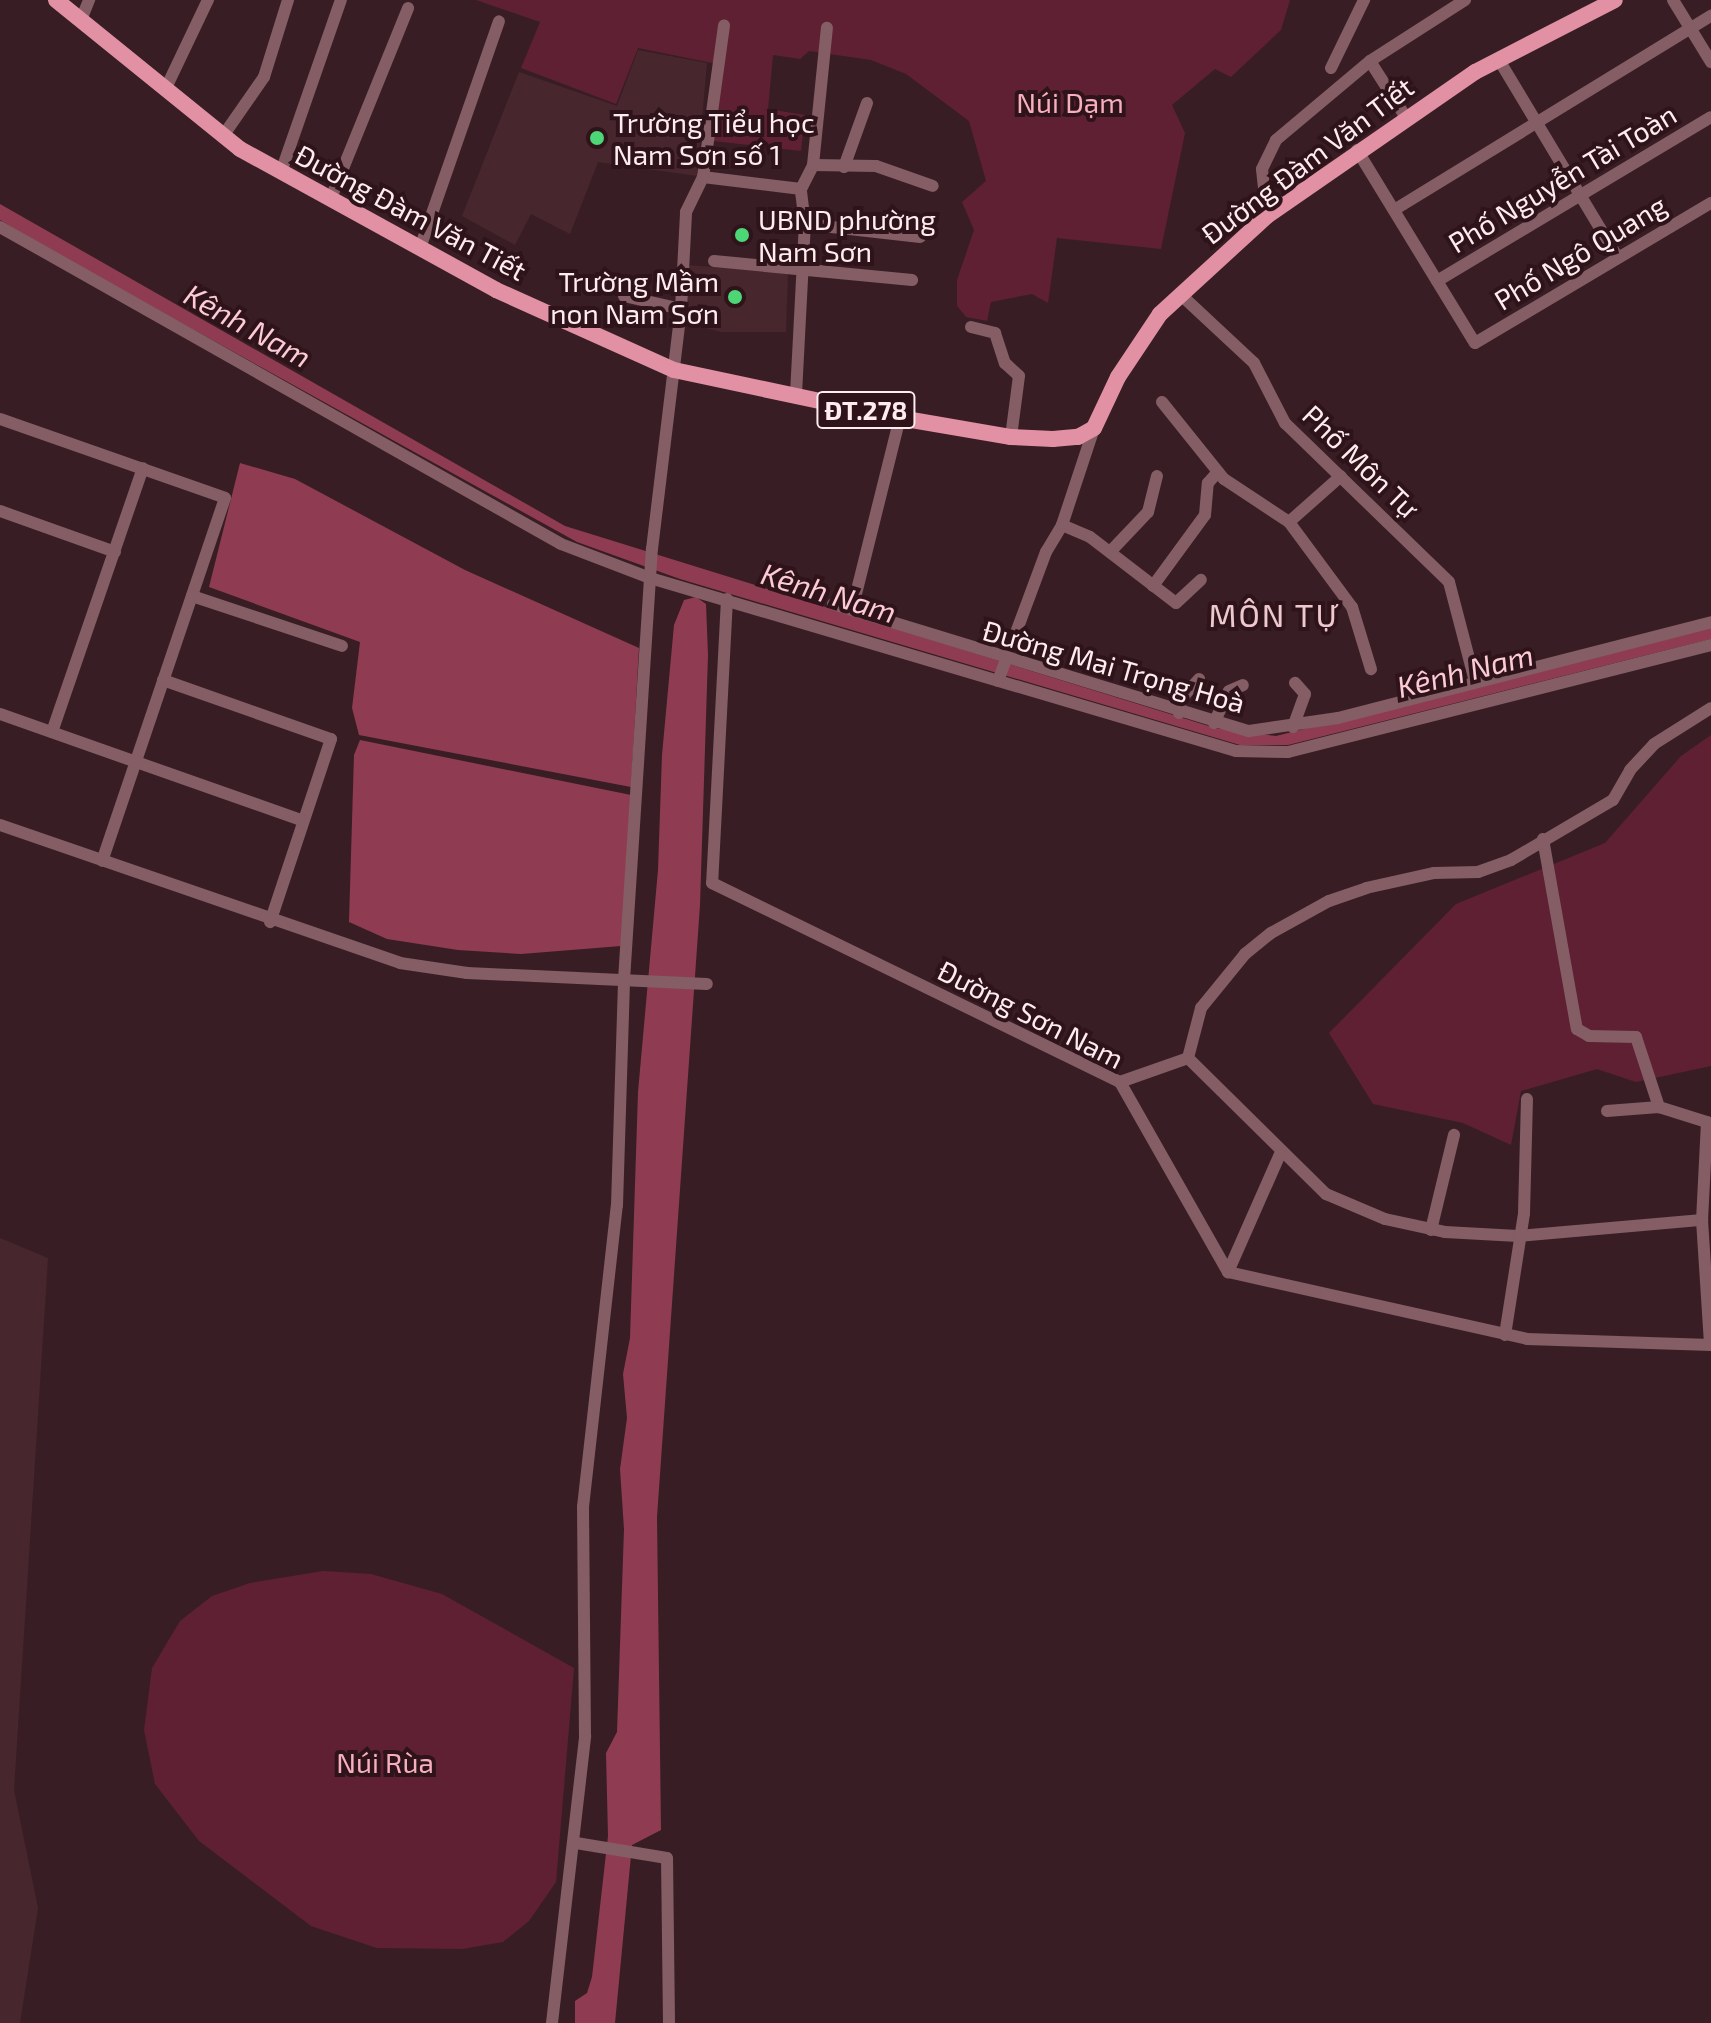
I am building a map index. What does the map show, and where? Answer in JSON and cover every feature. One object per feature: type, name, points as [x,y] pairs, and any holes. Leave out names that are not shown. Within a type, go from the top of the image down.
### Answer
[{"type":"main road","name":"Đường Đàm Văn Tiết","points":[[56,0],[223,136],[281,172],[496,290],[674,370],[900,418],[1011,437],[1078,437],[1094,428],[1142,339],[1180,294],[1267,216],[1405,116],[1594,4],[1615,0]]},
{"type":"street","points":[[81,20],[89,0]]},
{"type":"street","points":[[165,90],[208,0]]},
{"type":"street","points":[[223,136],[264,77],[288,0]]},
{"type":"street","points":[[281,172],[341,0]]},
{"type":"street","points":[[1331,68],[1364,0]]},
{"type":"street","points":[[1267,216],[1261,177],[1276,140],[1370,61],[1465,0]]},
{"type":"street","points":[[1673,0],[1711,62]]},
{"type":"street","points":[[331,198],[408,8]]},
{"type":"street","points":[[1394,210],[1711,16]]},
{"type":"street","points":[[420,248],[499,21]]},
{"type":"street","points":[[552,2023],[576,1843],[585,1736],[583,1507],[617,1205],[652,549],[681,309],[686,212],[703,177],[724,25]]},
{"type":"street","points":[[796,394],[805,224],[801,189],[813,165],[827,28]]},
{"type":"street","points":[[1499,60],[1617,256]]},
{"type":"street","points":[[1370,61],[1405,116]]},
{"type":"street","points":[[844,167],[867,103]]},
{"type":"street","name":"Phố Nguyễn Tài Toàn","points":[[1437,281],[1579,192],[1711,117]]},
{"type":"street","points":[[1357,150],[1437,281]]},
{"type":"street","points":[[813,165],[876,166],[933,186]]},
{"type":"street","points":[[703,177],[801,189]]},
{"type":"street","name":"Phố Ngô Quang","points":[[1437,281],[1475,343],[1711,203]]},
{"type":"street","points":[[805,224],[920,237]]},
{"type":"street","points":[[0,227],[544,535],[650,578],[1218,747],[1268,755],[1711,645]]},
{"type":"street","points":[[714,261],[912,280]]},
{"type":"street","name":"Phố Môn Tự","points":[[1180,294],[1254,363],[1285,423],[1449,582],[1475,681]]},
{"type":"street","points":[[624,296],[681,309]]},
{"type":"street","points":[[971,327],[995,333],[1005,363],[1019,376],[1011,437]]},
{"type":"street","points":[[1162,402],[1218,472],[1289,522],[1352,607],[1371,669]]},
{"type":"street","points":[[852,610],[900,418]]},
{"type":"street","points":[[0,419],[225,498],[102,861]]},
{"type":"street","points":[[998,681],[1046,552],[1062,525],[1094,428]]},
{"type":"street","points":[[52,732],[143,468]]},
{"type":"street","points":[[1153,586],[1205,515],[1208,483],[1218,472]]},
{"type":"street","points":[[1110,552],[1148,512],[1157,476]]},
{"type":"street","points":[[1289,522],[1341,476]]},
{"type":"street","points":[[0,511],[115,552]]},
{"type":"street","points":[[1062,525],[1110,552],[1176,603],[1201,580]]},
{"type":"street","points":[[192,596],[342,646]]},
{"type":"street","name":"Đường Sơn Nam","points":[[727,599],[712,883],[1120,1082],[1228,1272]]},
{"type":"street","name":"Đường Mai Trọng Hoà","points":[[833,604],[1179,713],[1249,731],[1293,727],[1711,622]]},
{"type":"street","points":[[1179,713],[1181,699],[1199,679]]},
{"type":"street","points":[[163,680],[331,739],[270,922]]},
{"type":"street","points":[[1293,727],[1305,694],[1295,683]]},
{"type":"street","points":[[1214,723],[1229,691],[1243,685]]},
{"type":"street","points":[[1188,1058],[1201,1008],[1245,954],[1271,933],[1354,892],[1416,876],[1478,872],[1543,839],[1613,800],[1630,770],[1654,744],[1711,708]]},
{"type":"street","points":[[0,714],[303,821]]},
{"type":"street","points":[[0,825],[270,922],[431,970],[707,984]]},
{"type":"street","points":[[1543,839],[1577,1029],[1589,1036],[1636,1037],[1659,1107]]},
{"type":"street","points":[[1120,1082],[1188,1058]]},
{"type":"street","points":[[1188,1058],[1280,1154],[1326,1194],[1353,1208],[1431,1230],[1518,1236],[1702,1220]]},
{"type":"street","points":[[1505,1335],[1524,1213],[1527,1099]]},
{"type":"street","points":[[1280,1154],[1228,1272],[1505,1335],[1711,1345],[1708,1257],[1702,1220],[1707,1122],[1659,1107],[1607,1111]]},
{"type":"street","points":[[1431,1230],[1454,1135]]},
{"type":"street","points":[[576,1843],[667,1858],[669,2023]]},
{"type":"shaded area","name":"Trường Tiểu học Nam Sơn số 1","points":[[638,50],[707,63],[697,176],[598,162],[570,234],[531,214],[515,245],[462,216],[519,72],[617,106]]},
{"type":"shaded area","name":"Kênh Nam","points":[[0,204],[565,526],[1215,728],[1276,736],[1711,627],[1711,639],[1288,745],[1240,745],[680,579],[577,542],[62,257],[0,220]]},
{"type":"shaded area","name":"Trường Mầm non Nam Sơn","points":[[687,265],[788,273],[786,332],[721,332],[678,321]]},
{"type":"shaded area","points":[[240,463],[295,479],[465,570],[639,648],[631,787],[359,735],[352,708],[360,642],[209,587]]},
{"type":"shaded area","points":[[696,597],[706,604],[708,655],[700,905],[657,1517],[661,1830],[632,1845],[615,2023],[575,2023],[575,2001],[587,1993],[592,1977],[608,1836],[606,1753],[617,1732],[624,1529],[620,1469],[627,1418],[623,1374],[630,1338],[638,1092],[658,870],[662,755],[674,625],[684,600]]},
{"type":"shaded area","points":[[360,740],[631,795],[621,946],[521,954],[458,950],[387,939],[349,922],[354,755]]},
{"type":"shaded area","points":[[0,1238],[48,1258],[14,1790],[38,1908],[20,2023],[0,2023]]},
{"type":"green space","name":"Núi Dạm","points":[[476,0],[1290,0],[1281,30],[1231,77],[1215,69],[1172,105],[1185,133],[1161,249],[1057,238],[1048,303],[1032,294],[991,302],[987,321],[966,317],[957,306],[957,280],[974,230],[962,202],[986,181],[969,121],[906,74],[871,60],[809,51],[800,59],[773,55],[768,109],[805,115],[801,151],[713,141],[722,65],[638,48],[616,104],[521,68],[540,22]]},
{"type":"green space","points":[[1711,735],[1711,1066],[1636,1082],[1597,1069],[1521,1091],[1511,1145],[1463,1123],[1373,1104],[1329,1033],[1456,904],[1605,843],[1681,756]]},
{"type":"green space","name":"Núi Rùa","points":[[323,1571],[371,1574],[442,1594],[574,1668],[556,1882],[529,1921],[503,1942],[462,1949],[377,1948],[311,1926],[199,1841],[155,1784],[144,1730],[152,1668],[180,1621],[212,1596],[250,1583]]},
{"type":"place","name":"Trường Tiểu học Nam Sơn số 1","points":[[597,138]]},
{"type":"place","name":"UBND phường Nam Sơn","points":[[742,235]]},
{"type":"place","name":"Trường Mầm non Nam Sơn","points":[[735,297]]},
{"type":"district","name":"MÔN TỰ","points":[[1274,614]]}]
